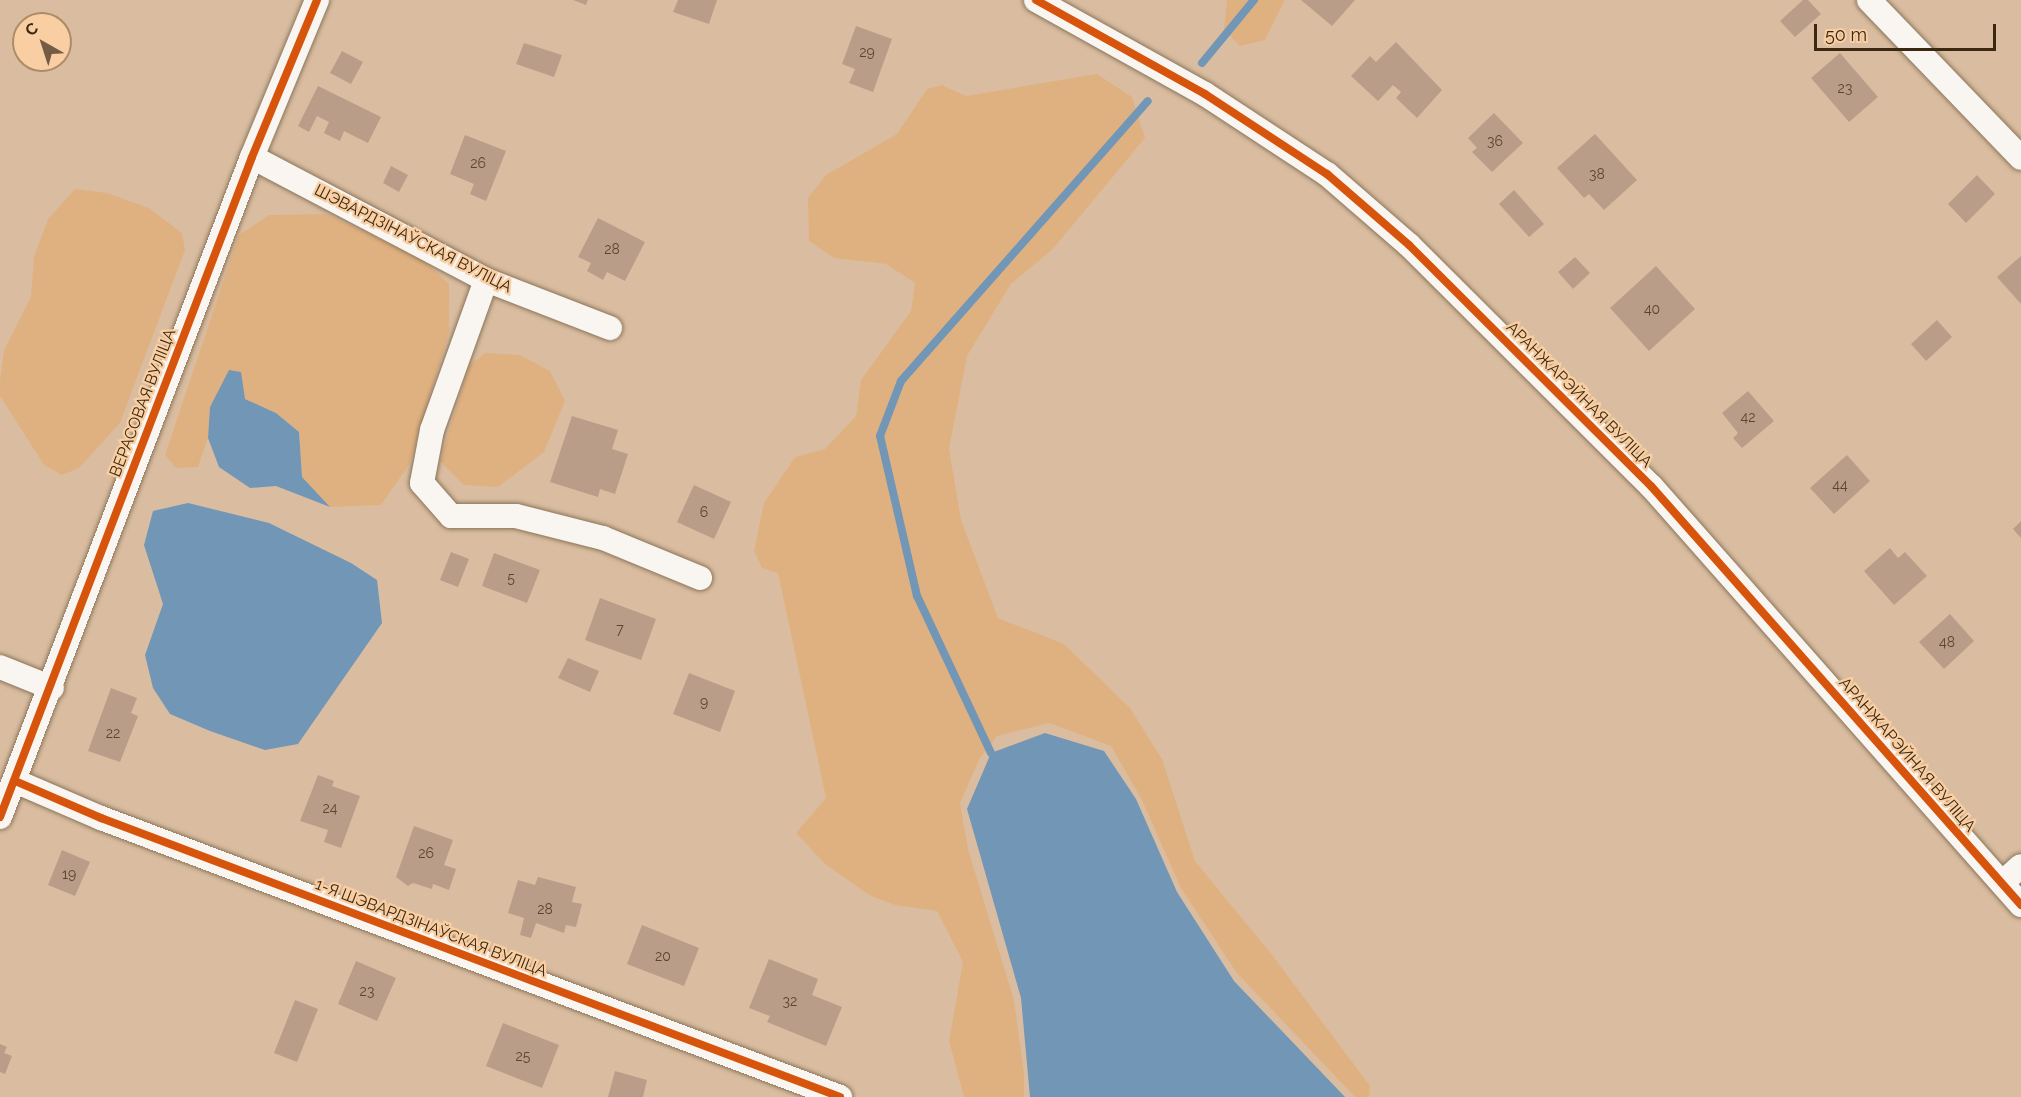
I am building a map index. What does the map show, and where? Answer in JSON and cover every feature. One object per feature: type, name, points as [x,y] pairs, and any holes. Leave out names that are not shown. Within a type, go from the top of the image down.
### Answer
[{"type":"street","name":"ВЕРАСОВАЯ ВУЛІЦА","points":[[0,817],[52,688],[252,157],[317,0]]},
{"type":"street","name":"АРАНЖАРЭЙНАЯ ВУЛІЦА","points":[[1036,0],[1205,94],[1327,174],[1409,245],[1651,486],[2021,905]]},
{"type":"street","points":[[1869,0],[2021,158]]},
{"type":"street","name":"ШЭВАРДЗІНАЎСКАЯ ВУЛІЦА","points":[[252,157],[486,280],[610,328]]},
{"type":"street","points":[[486,280],[432,430],[422,483],[451,516],[516,516],[603,538],[700,578]]},
{"type":"street","points":[[0,667],[52,688]]},
{"type":"street","name":"1-Я ШЭВАРДЗІНАЎСКАЯ ВУЛІЦА","points":[[15,780],[101,818],[840,1097]]},
{"type":"street","points":[[2002,883],[2021,866]]},
{"type":"shaded area","points":[[1227,0],[1285,0],[1265,40],[1240,46],[1224,30]]},
{"type":"shaded area","points":[[1097,74],[1132,97],[1145,138],[1052,250],[1011,284],[967,356],[949,449],[961,520],[998,618],[1064,644],[1130,708],[1162,759],[1195,861],[1273,956],[1370,1086],[1369,1097],[1355,1097],[1236,972],[1181,888],[1142,800],[1111,746],[1049,723],[997,736],[980,758],[960,803],[968,849],[1014,1000],[1024,1073],[1024,1097],[964,1097],[949,1041],[963,962],[937,911],[895,905],[869,895],[825,864],[796,833],[826,798],[778,573],[762,568],[754,551],[764,503],[795,457],[825,449],[856,416],[861,380],[911,311],[915,283],[886,264],[834,258],[809,241],[808,198],[826,175],[897,134],[927,89],[942,85],[966,96]]},
{"type":"shaded area","points":[[75,189],[107,193],[149,208],[182,233],[185,250],[120,423],[79,468],[62,475],[44,465],[0,396],[0,380],[4,350],[31,297],[34,256],[48,219]]},
{"type":"shaded area","points":[[326,214],[421,258],[449,284],[449,332],[409,465],[381,505],[330,507],[302,477],[299,432],[276,413],[245,399],[210,407],[208,438],[198,467],[176,468],[165,455],[239,235],[269,215]]},
{"type":"shaded area","points":[[485,353],[520,355],[550,371],[565,401],[544,452],[498,487],[464,485],[440,461],[469,366]]},
{"type":"water","points":[[229,370],[241,372],[245,399],[276,413],[299,432],[302,477],[330,507],[276,486],[250,488],[219,467],[208,438],[210,407]]},
{"type":"water","points":[[188,503],[269,523],[351,563],[377,580],[382,623],[298,744],[265,750],[210,731],[170,714],[153,688],[145,655],[163,604],[144,545],[153,511]]},
{"type":"water","points":[[1045,733],[1104,751],[1136,799],[1177,892],[1234,981],[1345,1097],[1030,1097],[1021,998],[967,809],[991,753]]},
{"type":"building","points":[[573,0],[588,0],[586,5]]},
{"type":"building","points":[[678,0],[717,0],[709,24],[673,12]]},
{"type":"building","points":[[1301,0],[1355,0],[1332,26]]},
{"type":"building","points":[[1803,0],[1808,0],[1821,14],[1795,37],[1780,21]]},
{"type":"building","points":[[856,26],[892,39],[873,92],[849,83],[855,69],[842,64]]},
{"type":"building","points":[[1396,42],[1442,90],[1417,118],[1396,98],[1401,92],[1393,85],[1378,101],[1351,76],[1370,56],[1376,62]]},
{"type":"building","points":[[524,43],[562,55],[554,77],[516,64]]},
{"type":"building","points":[[342,51],[363,62],[351,84],[330,73]]},
{"type":"building","points":[[1840,53],[1878,97],[1849,122],[1811,78]]},
{"type":"building","points":[[318,86],[381,117],[368,143],[344,131],[340,141],[324,133],[329,122],[317,116],[309,132],[298,126]]},
{"type":"building","points":[[1494,113],[1523,143],[1492,172],[1472,152],[1477,148],[1468,138]]},
{"type":"building","points":[[1595,134],[1637,180],[1604,210],[1589,194],[1584,198],[1557,168]]},
{"type":"building","points":[[465,135],[506,151],[486,201],[470,194],[474,184],[450,174]]},
{"type":"building","points":[[391,166],[408,175],[399,192],[383,183]]},
{"type":"building","points":[[1977,175],[1995,194],[1966,223],[1948,204]]},
{"type":"building","points":[[1514,190],[1544,224],[1529,237],[1499,204]]},
{"type":"building","points":[[598,218],[645,242],[625,281],[607,272],[603,280],[587,271],[591,263],[578,257]]},
{"type":"building","points":[[2021,256],[2021,304],[1997,277]]},
{"type":"building","points":[[1575,257],[1590,273],[1573,289],[1558,272]]},
{"type":"building","points":[[1656,266],[1695,309],[1649,351],[1610,308]]},
{"type":"building","points":[[1937,320],[1952,337],[1926,361],[1911,344]]},
{"type":"building","points":[[1748,391],[1774,421],[1742,448],[1733,438],[1738,433],[1722,413]]},
{"type":"building","points":[[572,416],[618,430],[612,449],[628,454],[615,494],[600,489],[598,497],[550,482]]},
{"type":"building","points":[[1847,455],[1870,481],[1834,514],[1810,488]]},
{"type":"building","points":[[694,485],[731,502],[714,539],[677,522]]},
{"type":"building","points":[[2021,521],[2021,538],[2013,529]]},
{"type":"building","points":[[1890,548],[1898,558],[1905,552],[1927,576],[1894,605],[1864,571]]},
{"type":"building","points":[[451,552],[469,559],[458,587],[440,580]]},
{"type":"building","points":[[494,553],[540,570],[527,603],[482,586]]},
{"type":"building","points":[[600,598],[656,619],[641,660],[585,640]]},
{"type":"building","points":[[1950,614],[1974,641],[1944,669],[1919,642]]},
{"type":"building","points":[[568,658],[599,671],[590,692],[558,678]]},
{"type":"building","points":[[689,673],[735,691],[720,732],[673,714]]},
{"type":"building","points":[[111,688],[137,698],[131,713],[138,716],[120,762],[88,751]]},
{"type":"building","points":[[318,775],[334,781],[332,786],[360,796],[341,848],[324,842],[328,830],[300,821]]},
{"type":"building","points":[[414,826],[453,840],[444,865],[456,869],[449,890],[433,884],[432,889],[413,883],[408,886],[396,877]]},
{"type":"building","points":[[62,850],[90,862],[75,896],[48,885]]},
{"type":"building","points":[[538,877],[576,887],[572,902],[582,904],[576,927],[566,925],[564,933],[536,923],[531,938],[520,935],[524,918],[508,913],[518,880],[535,885]]},
{"type":"building","points":[[642,925],[699,948],[684,986],[627,964]]},
{"type":"building","points":[[769,959],[818,979],[812,995],[842,1007],[826,1046],[767,1022],[770,1016],[749,1008]]},
{"type":"building","points":[[356,961],[396,978],[377,1021],[338,1004]]},
{"type":"building","points":[[295,1000],[318,1009],[297,1062],[274,1053]]},
{"type":"building","points":[[503,1023],[559,1045],[542,1088],[486,1066]]},
{"type":"building","points":[[0,1044],[7,1047],[4,1053],[12,1056],[5,1074],[0,1072]]},
{"type":"building","points":[[615,1071],[647,1080],[643,1097],[608,1097]]},
{"type":"waterway","points":[[1202,63],[1254,0]]},
{"type":"waterway","points":[[991,753],[917,596],[880,436],[901,381],[1148,101]]},
{"type":"cycle path","points":[[0,817],[252,157],[317,0]]},
{"type":"cycle path","points":[[1036,0],[1205,94],[1327,174],[1409,245],[1651,486],[2021,905]]},
{"type":"cycle path","points":[[15,781],[101,818],[840,1097]]}]
